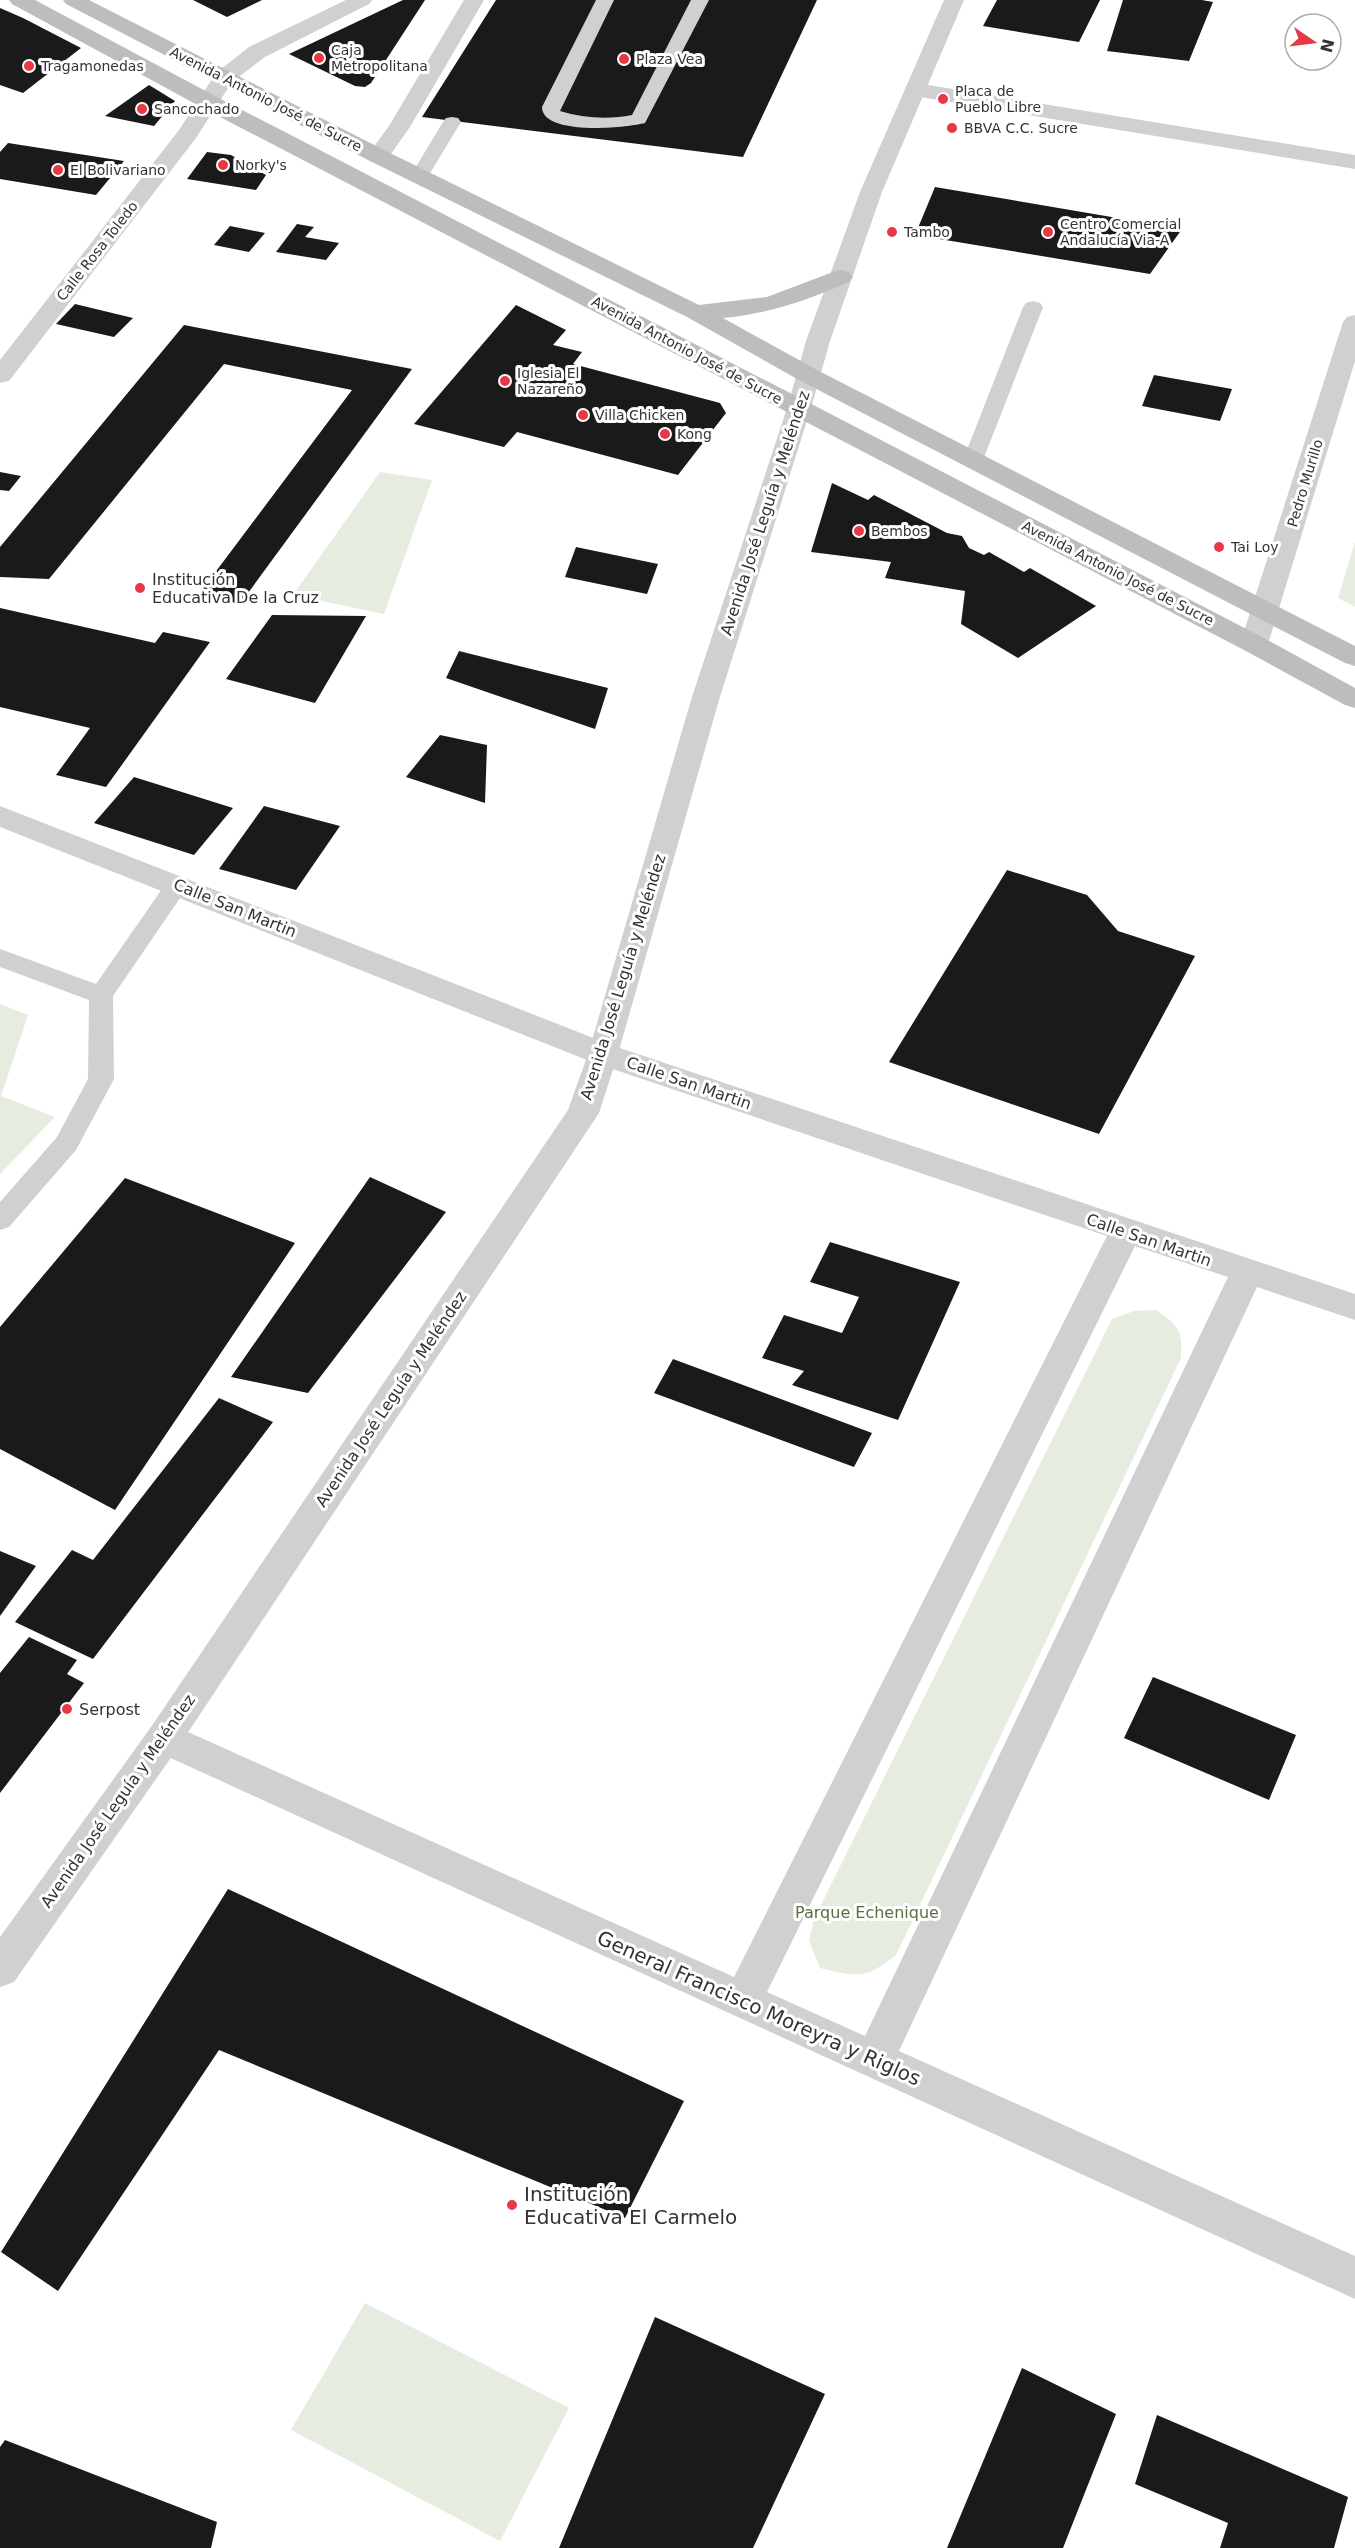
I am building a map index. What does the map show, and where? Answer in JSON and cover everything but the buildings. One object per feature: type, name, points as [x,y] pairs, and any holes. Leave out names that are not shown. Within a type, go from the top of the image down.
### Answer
[{"type":"main road","name":"Avenida Antonio José de Sucre","points":[[19,0],[209,102],[1254,644],[1355,699]]},
{"type":"main road","name":"Avenida Antonio José de Sucre","points":[[73,0],[378,156],[695,312],[808,375],[1355,657]]},
{"type":"main road","points":[[695,312],[739,310],[772,305],[800,296],[841,277]]},
{"type":"street","name":"Calle Rosa Toledo","points":[[3,367],[188,133],[224,78],[256,52],[362,0]]},
{"type":"street","points":[[378,156],[399,127],[474,0]]},
{"type":"street","name":"Avenida José Leguía y Meléndez","points":[[0,1969],[164,1738],[583,1113],[603,1054],[705,700],[800,408],[808,375],[872,192],[954,0]]},
{"type":"street","points":[[916,90],[1355,162]]},
{"type":"street","name":"Pedro Murillo","points":[[1254,644],[1354,332]]},
{"type":"street","name":"Calle San Martin","points":[[0,816],[603,1054],[1125,1232],[1355,1307]]},
{"type":"street","points":[[743,2001],[1125,1232]]},
{"type":"street","points":[[874,2060],[1247,1272]]},
{"type":"street","name":"General Francisco Moreyra y Riglos","points":[[164,1738],[1355,2278]]},
{"type":"lane","points":[[605,0],[551,108],[551,114],[605,124],[621,124],[639,119],[700,0]]},
{"type":"lane","points":[[420,175],[452,122]]},
{"type":"lane","points":[[973,460],[1033,307]]},
{"type":"lane","points":[[0,1220],[67,1143],[101,1079],[101,995],[177,885]]},
{"type":"lane","points":[[0,958],[101,995]]},
{"type":"green space","points":[[380,472],[432,480],[384,614],[293,595]]},
{"type":"green space","points":[[1355,542],[1355,607],[1338,598]]},
{"type":"green space","points":[[0,1004],[28,1015],[1,1096],[55,1117],[0,1174]]},
{"type":"green space","name":"Parque Echenique","points":[[1156,1310],[1174,1325],[1180,1335],[1181,1358],[896,1955],[876,1969],[860,1974],[820,1968],[809,1941],[814,1919],[1112,1319],[1134,1311]]},
{"type":"green space","points":[[365,2303],[569,2408],[500,2541],[291,2430]]},
{"type":"place","name":"Caja Metropolitana","points":[[319,58]]},
{"type":"place","name":"Plaza Vea","points":[[624,59]]},
{"type":"place","name":"Tragamonedas","points":[[29,66]]},
{"type":"place","name":"Placa de Pueblo Libre","points":[[943,99]]},
{"type":"place","name":"Sancochado","points":[[142,109]]},
{"type":"place","name":"BBVA C.C. Sucre","points":[[952,128]]},
{"type":"place","name":"Norky's","points":[[223,165]]},
{"type":"place","name":"El Bolivariano","points":[[58,170]]},
{"type":"place","name":"Tambo","points":[[892,232]]},
{"type":"place","name":"Centro Comercial Andalucía Via-A","points":[[1048,232]]},
{"type":"place","name":"Iglesia El Nazareño","points":[[505,381]]},
{"type":"place","name":"Villa Chicken","points":[[583,415]]},
{"type":"place","name":"Kong","points":[[665,434]]},
{"type":"place","name":"Bembos","points":[[859,531]]},
{"type":"place","name":"Tai Loy","points":[[1219,547]]},
{"type":"place","name":"Institución Educativa De la Cruz","points":[[140,588]]},
{"type":"place","name":"Serpost","points":[[67,1709]]},
{"type":"place","name":"Institución Educativa El Carmelo","points":[[512,2205]]}]
